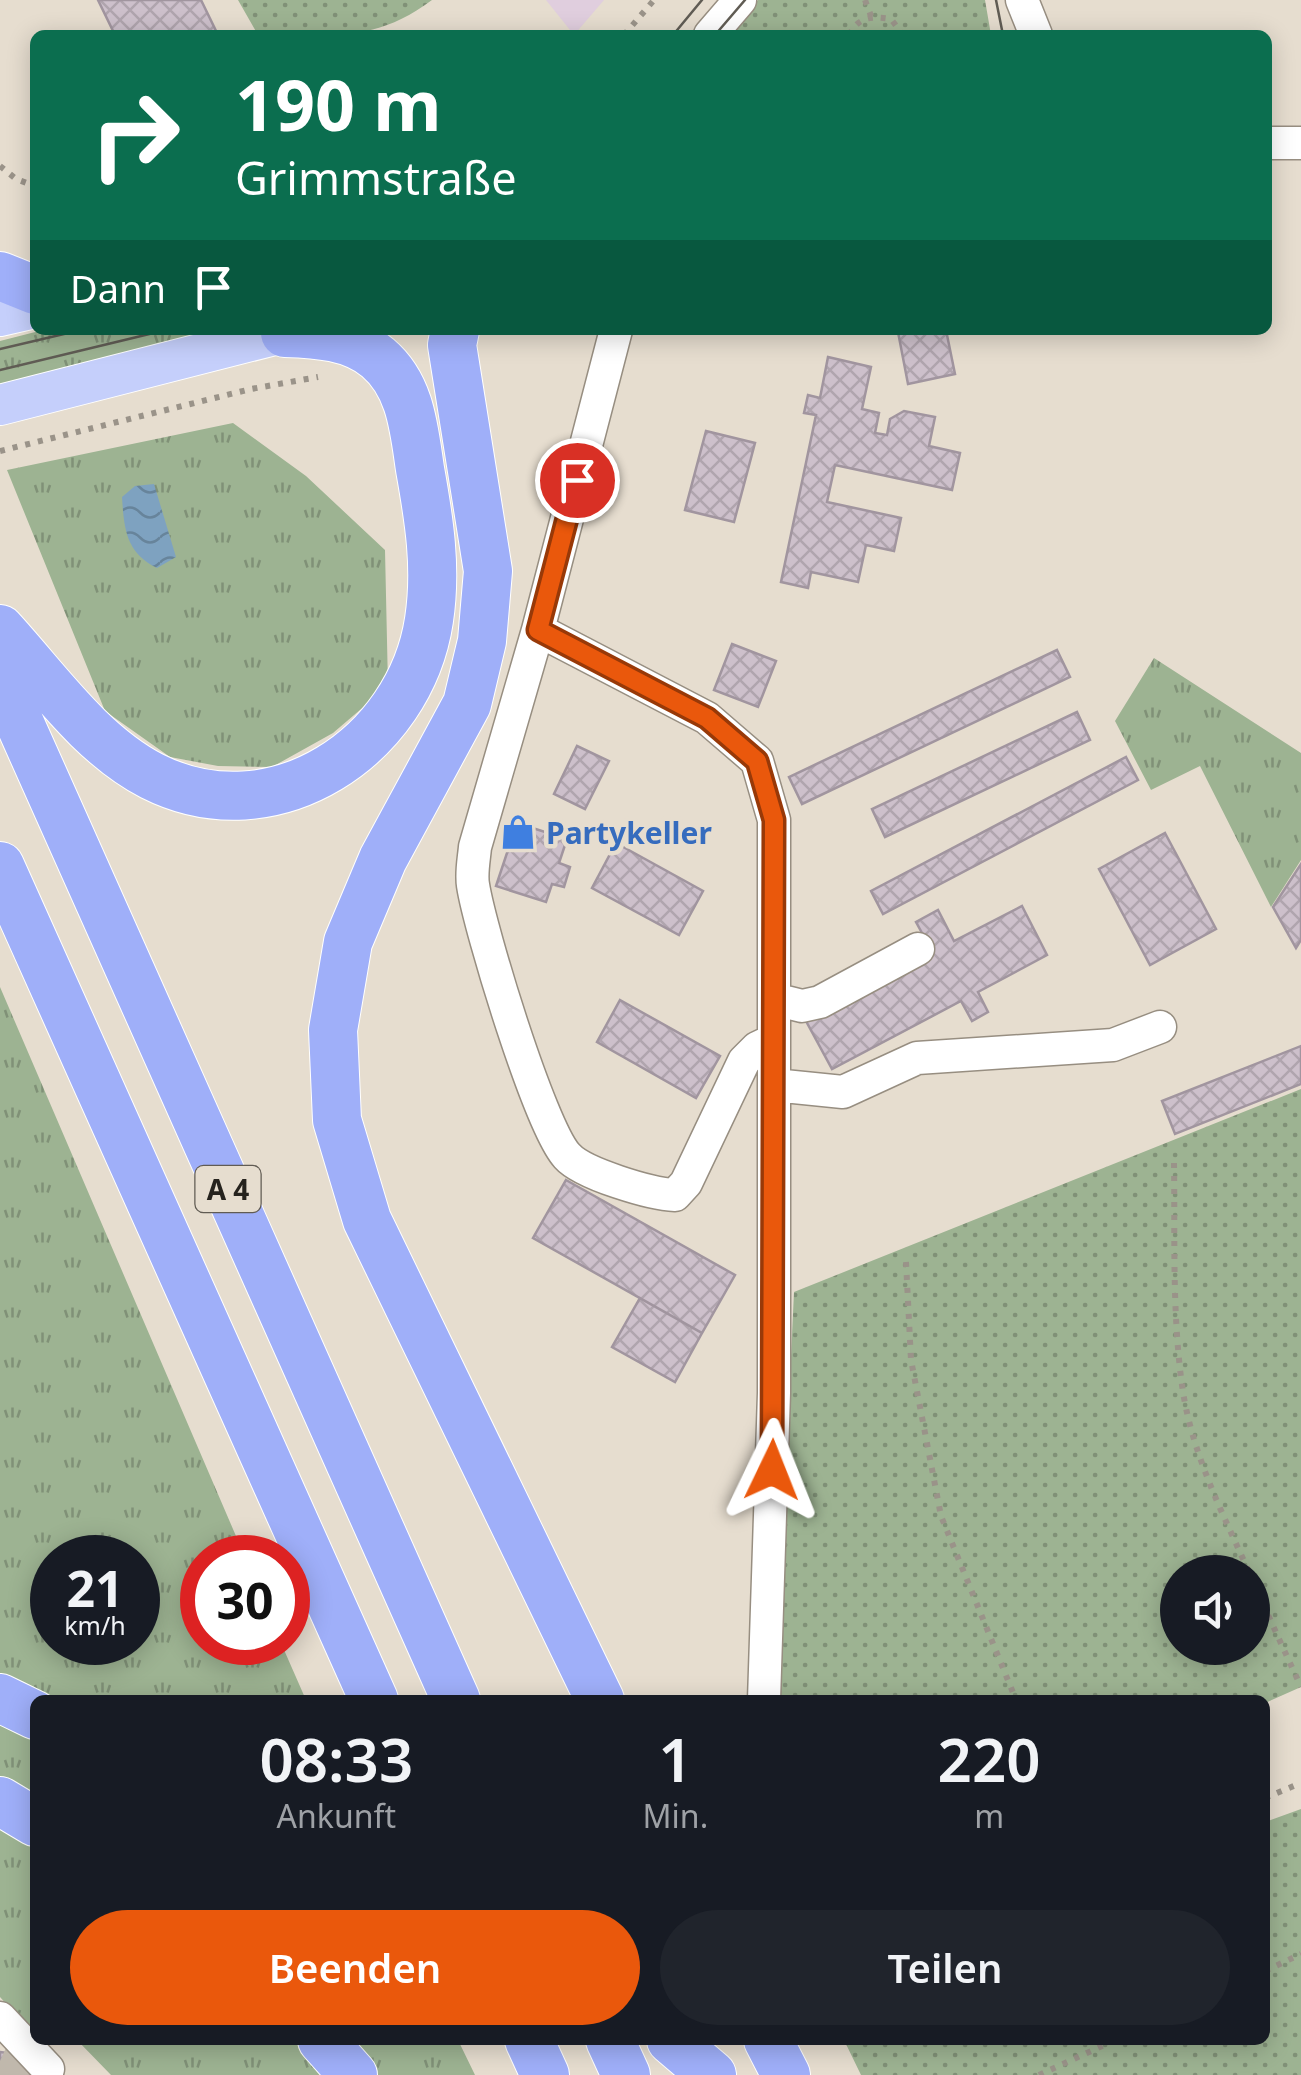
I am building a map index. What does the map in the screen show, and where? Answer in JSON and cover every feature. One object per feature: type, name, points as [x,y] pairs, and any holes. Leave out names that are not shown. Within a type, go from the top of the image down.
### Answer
[{"type":"highway","points":[[0,276],[30,288]]},
{"type":"highway","points":[[0,629],[115,752],[176,786],[227,795],[281,790],[332,769],[376,732],[412,682],[429,621],[433,558],[410,410],[393,374],[364,349],[322,335]]},
{"type":"highway","points":[[454,335],[452,345],[488,571],[482,640],[467,704],[383,859],[348,942],[333,1030],[334,1090],[344,1154],[367,1220],[598,1695]]},
{"type":"highway","name":"A 4","points":[[0,678],[454,1695]]},
{"type":"highway","name":"A 4","points":[[0,866],[372,1695]]},
{"type":"highway","points":[[0,1698],[30,1713]]},
{"type":"highway","points":[[0,1801],[30,1819]]},
{"type":"highway","points":[[326,2045],[353,2075]]},
{"type":"highway","points":[[531,2045],[545,2075]]},
{"type":"highway","points":[[612,2045],[626,2075]]},
{"type":"highway","points":[[677,2045],[712,2075]]},
{"type":"highway","points":[[771,2045],[786,2075]]},
{"type":"main road","points":[[0,316],[30,309]]},
{"type":"main road","points":[[0,405],[274,335]]},
{"type":"street","points":[[714,30],[740,0]]},
{"type":"street","points":[[1022,0],[1034,30]]},
{"type":"street","points":[[1272,143],[1301,144]]},
{"type":"street","points":[[615,335],[538,630],[475,847],[472,882],[549,1122],[566,1156],[585,1168],[675,1195],[686,1183],[744,1061],[756,1048],[774,1040]]},
{"type":"street","points":[[538,630],[707,718],[757,761],[774,820],[774,1393],[764,1695]]},
{"type":"street","points":[[774,1000],[802,1006],[820,1002],[918,949]]},
{"type":"street","points":[[774,1084],[844,1092],[917,1058],[1113,1046],[1160,1028]]},
{"type":"street","points":[[0,2018],[48,2069]]},
{"type":"path","points":[[628,30],[654,0]]},
{"type":"path","points":[[865,0],[871,16]]},
{"type":"path","points":[[852,30],[871,16],[891,19],[899,30]]},
{"type":"path","points":[[0,166],[30,183]]},
{"type":"path","points":[[0,451],[252,389],[323,376]]},
{"type":"path","points":[[1174,1163],[1175,1293],[1182,1388],[1205,1474],[1241,1555]]},
{"type":"path","points":[[906,1262],[910,1360],[941,1516],[1014,1695]]},
{"type":"path","points":[[1270,1619],[1301,1687]]},
{"type":"path","points":[[1270,1796],[1301,1783]]},
{"type":"path","points":[[1270,1969],[1301,1954]]},
{"type":"path","points":[[1039,2075],[1104,2045]]},
{"type":"shaded area","points":[[546,0],[604,0],[578,30],[570,30]]},
{"type":"green space","points":[[238,0],[432,0],[390,24],[369,30],[255,30]]},
{"type":"green space","points":[[758,0],[985,0],[990,30],[732,30]]},
{"type":"green space","points":[[30,333],[199,335],[0,385],[0,341]]},
{"type":"green space","points":[[233,423],[306,476],[385,550],[388,686],[333,733],[272,767],[218,766],[170,757],[105,711],[7,470]]},
{"type":"green space","points":[[1154,658],[1301,753],[1301,860],[1271,907],[1200,766],[1151,790],[1115,721]]},
{"type":"green space","points":[[0,987],[236,1535],[180,1535],[180,1665],[291,1665],[304,1695],[30,1695],[30,2030],[0,1997]]},
{"type":"green space","points":[[1301,1089],[1301,1687],[1270,1701],[1270,1695],[775,1695],[794,1292]]},
{"type":"green space","points":[[1301,1809],[1301,2075],[861,2075],[846,2045],[1270,2045],[1270,1820]]},
{"type":"green space","points":[[82,2045],[460,2045],[475,2075],[111,2075]]},
{"type":"water","points":[[154,484],[176,557],[157,568],[139,555],[129,539],[122,497],[135,486]]},
{"type":"building","points":[[98,0],[201,0],[216,30],[113,30]]},
{"type":"building","points":[[899,335],[947,335],[955,374],[908,384]]},
{"type":"building","points":[[828,357],[871,367],[862,409],[879,413],[875,433],[887,435],[890,419],[904,411],[935,417],[929,446],[960,453],[952,490],[835,465],[827,502],[901,518],[894,551],[866,545],[858,582],[811,572],[808,588],[781,582],[816,415],[804,413],[808,395],[820,398]]},
{"type":"building","points":[[706,431],[755,443],[734,522],[685,510]]},
{"type":"building","points":[[732,644],[776,661],[758,707],[714,690]]},
{"type":"building","points":[[1057,650],[1070,677],[802,804],[789,777]]},
{"type":"building","points":[[1077,712],[1090,740],[885,837],[872,809]]},
{"type":"building","points":[[577,746],[609,761],[585,809],[554,794]]},
{"type":"building","points":[[1126,757],[1138,780],[883,914],[871,891]]},
{"type":"building","points":[[517,823],[567,839],[559,863],[570,867],[564,887],[552,884],[546,902],[496,886]]},
{"type":"building","points":[[1165,833],[1216,929],[1150,965],[1099,869]]},
{"type":"building","points":[[616,843],[703,891],[679,935],[592,888]]},
{"type":"building","points":[[1301,864],[1301,940],[1296,948],[1273,907]]},
{"type":"building","points":[[1022,906],[1047,955],[978,992],[988,1012],[972,1021],[961,1001],[832,1069],[806,1021],[933,953],[916,922],[938,910],[954,941]]},
{"type":"building","points":[[620,1000],[720,1056],[696,1098],[597,1042]]},
{"type":"building","points":[[1301,1046],[1301,1084],[1175,1134],[1162,1101]]},
{"type":"building","points":[[566,1180],[735,1275],[702,1333],[533,1238]]},
{"type":"building","points":[[640,1298],[702,1333],[675,1382],[612,1347]]},
{"type":"building","points":[[0,2052],[14,2054],[57,2075],[0,2075]]},
{"type":"tunnel","points":[[0,2061],[31,2075]]},
{"type":"tram line","points":[[677,30],[702,0]]},
{"type":"tram line","points":[[719,30],[745,0]]},
{"type":"tram line","points":[[996,0],[1002,30]]},
{"type":"tram line","points":[[0,349],[60,335]]},
{"type":"tram line","points":[[0,370],[145,335]]},
{"type":"place","name":"Partykeller","points":[[518,832]]},
{"type":"route","points":[[577,480],[538,630],[707,718],[757,761],[774,820],[772,1470]]}]
